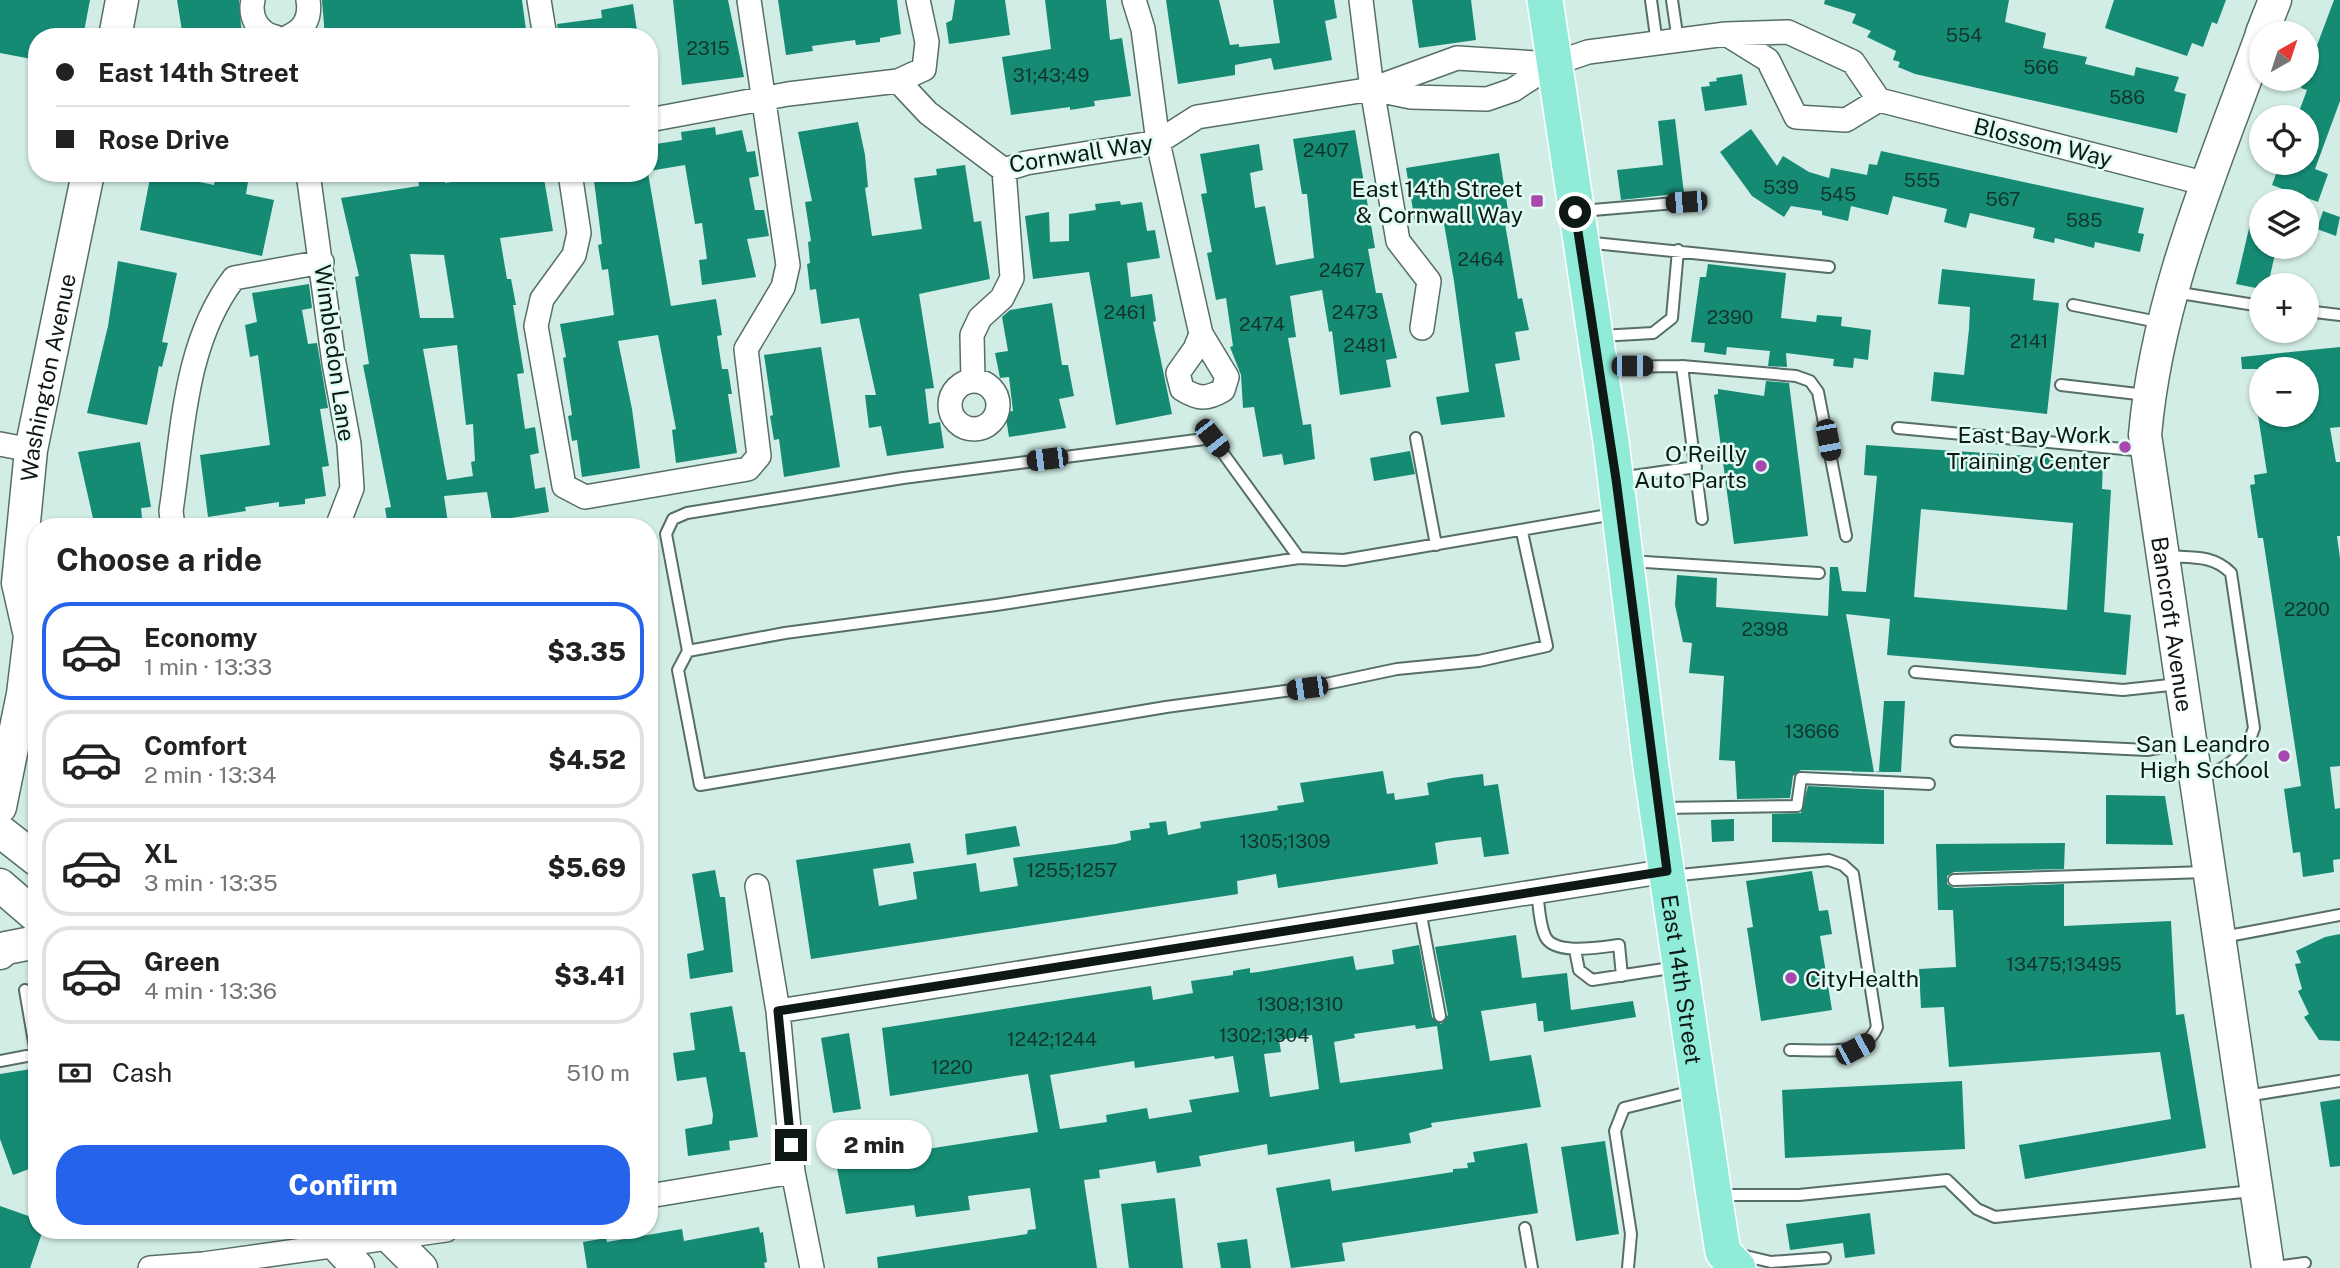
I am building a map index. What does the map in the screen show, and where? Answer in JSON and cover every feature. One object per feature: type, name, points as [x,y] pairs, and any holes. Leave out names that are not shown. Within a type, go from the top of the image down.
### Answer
[{"type":"main road","points":[[117,28],[122,0]]},
{"type":"main road","name":"East 14th Street","points":[[1545,0],[1616,479],[1657,808],[1726,1263]]},
{"type":"main road","name":"Bancroft Avenue","points":[[2267,21],[2274,0]]},
{"type":"main road","name":"Bancroft Avenue","points":[[2249,70],[2171,292],[2148,395],[2145,435],[2269,1268]]},
{"type":"main road","name":"Washington Avenue","points":[[28,627],[18,583],[31,450],[86,182]]},
{"type":"main road","name":"Washington Avenue","points":[[0,617],[18,583]]},
{"type":"main road","name":"Washington Avenue","points":[[0,807],[23,694],[28,653]]},
{"type":"main road","points":[[0,831],[28,853]]},
{"type":"main road","points":[[0,885],[28,909]]},
{"type":"main road","points":[[0,953],[5,948],[28,944]]},
{"type":"main road","points":[[391,1239],[421,1268]]},
{"type":"street","points":[[253,0],[252,17],[260,28]]},
{"type":"street","points":[[301,28],[305,25],[310,11],[308,0]]},
{"type":"street","points":[[539,0],[544,28]]},
{"type":"street","points":[[571,182],[579,233],[575,255],[542,299],[536,327],[564,486],[585,497],[748,469],[759,456],[746,349],[783,287],[788,265],[749,0]]},
{"type":"street","points":[[658,118],[765,98],[898,81],[924,69],[927,42],[918,0]]},
{"type":"street","points":[[1134,0],[1143,29],[1158,142],[1201,334]]},
{"type":"street","points":[[1361,0],[1372,89],[1398,242],[1429,281],[1422,328]]},
{"type":"street","points":[[1553,64],[1588,52],[1726,34],[1788,32],[1853,62],[1879,100],[1846,120],[1796,117],[1768,60],[1726,34]]},
{"type":"street","name":"Cornwall Way","points":[[898,81],[928,113],[1004,170],[1026,163],[1158,142],[1197,117],[1372,89],[1457,58],[1553,64]]},
{"type":"street","name":"Cornwall Way","points":[[1372,89],[1411,97],[1487,99],[1513,90],[1553,64]]},
{"type":"street","name":"Blossom Way","points":[[1879,100],[2207,184]]},
{"type":"street","points":[[973,381],[972,335],[980,318],[1002,298],[1012,278],[1004,170]]},
{"type":"street","name":"Wimbledon Lane","points":[[310,182],[334,363],[349,444],[352,488],[340,518]]},
{"type":"street","points":[[172,518],[195,354],[215,303],[234,278],[322,262]]},
{"type":"street","points":[[0,444],[31,450]]},
{"type":"street","points":[[778,1011],[1537,891],[1667,874]]},
{"type":"street","points":[[757,886],[778,1011],[793,1172],[812,1268]]},
{"type":"street","points":[[658,1194],[793,1172]]},
{"type":"street","points":[[150,1268],[339,1248],[372,1239]]},
{"type":"lane","points":[[1651,0],[1667,43]]},
{"type":"lane","points":[[1667,43],[1672,0]]},
{"type":"lane","points":[[1577,227],[1686,202]]},
{"type":"lane","points":[[1577,227],[1678,250],[1829,268]]},
{"type":"lane","points":[[1596,352],[1653,333],[1672,318],[1678,250]]},
{"type":"lane","points":[[2171,292],[2249,304]]},
{"type":"lane","points":[[2073,305],[2165,324]]},
{"type":"lane","points":[[2319,313],[2340,315]]},
{"type":"lane","points":[[1596,352],[1682,366],[1796,376],[1810,381],[1818,392],[1846,536]]},
{"type":"lane","points":[[1682,366],[1702,519]]},
{"type":"lane","points":[[2061,385],[2148,395]]},
{"type":"lane","points":[[1898,428],[2147,451]]},
{"type":"lane","points":[[1299,558],[1212,438],[890,480],[687,513],[673,519],[666,534],[688,651],[678,670],[700,785],[1051,726],[1307,688],[1397,669],[1479,661],[1547,646],[1522,532]]},
{"type":"lane","points":[[1416,438],[1436,545]]},
{"type":"lane","points":[[1616,479],[1696,467]]},
{"type":"lane","points":[[688,651],[785,633],[996,605],[1299,558],[1344,560],[1522,532],[1620,513]]},
{"type":"lane","points":[[2162,555],[2207,557],[2219,562],[2231,573],[2254,728],[2249,743],[2239,756],[2219,772],[2197,779]]},
{"type":"lane","points":[[1626,561],[1819,573]]},
{"type":"lane","points":[[1915,672],[2123,690],[2182,684]]},
{"type":"lane","points":[[1956,741],[2147,750],[2191,742]]},
{"type":"lane","points":[[1657,808],[1797,807],[1801,778],[1929,784]]},
{"type":"lane","points":[[1667,874],[1829,860],[1843,865],[1853,874],[1877,1027],[1872,1040],[1855,1049],[1790,1050]]},
{"type":"lane","points":[[1954,880],[2210,872]]},
{"type":"lane","points":[[1537,891],[1545,937],[1551,942],[1575,950],[1619,944],[1622,976]]},
{"type":"lane","points":[[1420,910],[1440,1016]]},
{"type":"lane","points":[[2220,938],[2340,915]]},
{"type":"lane","points":[[1575,950],[1579,970],[1586,978],[1622,976],[1681,966]]},
{"type":"lane","points":[[25,990],[28,1007]]},
{"type":"lane","points":[[0,1061],[28,1056]]},
{"type":"lane","points":[[2242,1097],[2340,1081]]},
{"type":"lane","points":[[1628,1268],[1631,1234],[1615,1131],[1624,1108],[1699,1089]]},
{"type":"lane","points":[[1714,1195],[1799,1195],[1947,1180],[1977,1209],[1995,1217],[2256,1191]]},
{"type":"lane","points":[[1525,1228],[1532,1268]]},
{"type":"lane","points":[[1726,1263],[1825,1258]]},
{"type":"lane","points":[[2269,1268],[2305,1263]]},
{"type":"building","points":[[0,0],[90,0],[85,28],[28,28],[28,58],[0,53]]},
{"type":"building","points":[[177,0],[239,0],[241,28],[182,28]]},
{"type":"building","points":[[322,0],[522,0],[526,28],[324,28]]},
{"type":"building","points":[[673,0],[728,0],[744,77],[682,85]]},
{"type":"building","points":[[778,0],[897,0],[901,34],[880,38],[880,42],[856,45],[855,40],[812,46],[813,51],[786,55]]},
{"type":"building","points":[[955,0],[1005,0],[1010,35],[949,44],[946,23],[952,20]]},
{"type":"building","points":[[1045,0],[1106,0],[1110,40],[1122,38],[1131,96],[1094,101],[1095,106],[1070,110],[1070,107],[1011,115],[1002,57],[1051,49]]},
{"type":"building","points":[[1166,0],[1219,0],[1230,45],[1239,44],[1239,47],[1280,43],[1273,0],[1334,0],[1337,18],[1325,21],[1332,60],[1274,70],[1271,58],[1235,65],[1235,75],[1178,84]]},
{"type":"building","points":[[1412,0],[1471,0],[1476,40],[1419,48]]},
{"type":"building","points":[[1825,0],[2009,0],[2005,22],[2046,33],[2043,48],[2087,57],[2085,64],[2134,76],[2136,67],[2179,77],[2174,91],[2186,94],[2177,133],[1915,74],[1898,67],[1900,62],[1893,60],[1896,51],[1867,37],[1871,31],[1852,23],[1856,14],[1824,4]]},
{"type":"building","points":[[2114,0],[2226,0],[2217,24],[2212,22],[2203,47],[2192,43],[2187,56],[2105,28]]},
{"type":"building","points":[[2334,0],[2340,0],[2340,101],[2319,158],[2319,105],[2301,105],[2307,91],[2319,91],[2319,40]]},
{"type":"building","points":[[633,4],[637,28],[558,28],[557,24],[602,18],[601,10]]},
{"type":"building","points":[[1742,74],[1747,105],[1705,111],[1701,87],[1710,86],[1709,82],[1717,81],[1716,78]]},
{"type":"building","points":[[1675,119],[1684,193],[1621,200],[1617,170],[1663,165],[1658,121]]},
{"type":"building","points":[[858,122],[865,155],[868,187],[865,188],[872,236],[922,229],[914,178],[937,175],[936,169],[965,165],[974,222],[981,221],[990,279],[919,294],[934,388],[925,389],[929,424],[940,422],[944,448],[887,456],[881,426],[869,428],[865,395],[876,395],[859,318],[821,324],[816,289],[810,290],[807,264],[810,263],[808,242],[811,241],[805,202],[812,201],[798,132]]},
{"type":"building","points":[[715,127],[716,135],[742,130],[747,152],[755,151],[759,176],[749,178],[755,210],[764,210],[769,236],[747,239],[756,277],[702,285],[699,260],[707,259],[702,223],[695,224],[685,165],[658,170],[658,144],[682,140],[681,132]]},
{"type":"building","points":[[1751,129],[1777,166],[1783,156],[1809,172],[1829,178],[1831,168],[1867,175],[1869,164],[1877,165],[1881,151],[2144,208],[2138,233],[2144,234],[2140,252],[2095,242],[2094,248],[2055,238],[2054,243],[2033,238],[2035,228],[1970,213],[1966,228],[1944,222],[1947,209],[1893,196],[1888,215],[1851,206],[1848,221],[1822,215],[1822,211],[1791,206],[1784,217],[1752,196],[1720,152]]},
{"type":"building","points":[[1355,130],[1375,248],[1368,249],[1376,293],[1382,293],[1397,358],[1386,360],[1391,387],[1340,395],[1332,331],[1329,332],[1322,290],[1290,296],[1296,337],[1288,338],[1303,425],[1311,424],[1315,459],[1284,465],[1282,454],[1263,457],[1254,407],[1243,408],[1241,375],[1230,347],[1233,346],[1226,298],[1216,300],[1207,253],[1212,252],[1201,194],[1207,193],[1200,154],[1259,144],[1263,170],[1250,173],[1255,208],[1265,206],[1276,265],[1314,258],[1307,194],[1302,194],[1293,139]]},
{"type":"building","points":[[1499,153],[1509,217],[1504,218],[1518,299],[1522,298],[1529,330],[1515,332],[1520,360],[1495,364],[1505,417],[1441,425],[1436,397],[1469,392],[1454,281],[1443,218],[1415,222],[1406,168]]},
{"type":"building","points":[[2319,171],[2328,174],[2319,199],[2319,189],[2283,189],[2272,185],[2276,175],[2319,175]]},
{"type":"building","points":[[149,182],[200,182],[214,185],[215,182],[248,182],[246,194],[274,200],[262,256],[140,230]]},
{"type":"building","points":[[418,182],[545,182],[553,231],[500,238],[507,279],[511,279],[516,305],[513,305],[524,373],[517,374],[525,429],[535,427],[539,453],[530,455],[535,489],[545,487],[549,512],[491,518],[487,492],[444,496],[447,518],[387,518],[385,508],[391,507],[363,365],[369,364],[355,277],[359,276],[341,198],[419,186]],"holes":[[[410,254],[444,255],[454,318],[420,318]],[[457,345],[466,425],[473,424],[473,476],[447,480],[423,349]]]},
{"type":"building","points":[[594,182],[650,182],[671,306],[716,299],[722,335],[717,336],[722,369],[728,369],[732,394],[728,394],[737,453],[676,463],[672,430],[676,429],[658,335],[618,341],[632,409],[640,468],[582,477],[577,440],[572,441],[568,416],[572,415],[560,324],[614,315],[608,269],[602,270],[598,245],[602,244]]},
{"type":"building","points":[[1120,201],[1121,205],[1142,202],[1147,231],[1155,230],[1160,258],[1127,263],[1131,297],[1152,294],[1156,321],[1153,322],[1172,414],[1116,425],[1089,272],[1033,279],[1025,216],[1049,212],[1050,242],[1069,241],[1069,214],[1096,210],[1095,204]]},
{"type":"building","points":[[2323,211],[2340,217],[2336,236],[2319,230]]},
{"type":"building","points":[[2249,228],[2249,259],[2274,259],[2271,273],[2249,273],[2249,287],[2236,284]]},
{"type":"building","points":[[118,261],[177,273],[162,342],[168,343],[162,367],[159,366],[147,425],[87,413],[108,326]]},
{"type":"building","points":[[1708,264],[1786,273],[1781,318],[1816,322],[1817,315],[1842,317],[1841,326],[1871,330],[1868,360],[1854,358],[1853,368],[1833,366],[1834,359],[1786,353],[1787,367],[1768,366],[1770,351],[1727,347],[1726,355],[1704,352],[1705,343],[1691,342],[1700,277],[1706,277]]},
{"type":"building","points":[[1942,269],[2035,279],[2033,300],[2059,303],[2047,414],[1931,401],[1934,372],[1964,375],[1969,329],[1970,307],[1938,304]]},
{"type":"building","points":[[309,284],[312,308],[302,310],[308,344],[317,343],[328,408],[320,409],[329,466],[322,467],[326,496],[305,499],[305,504],[279,507],[279,502],[245,507],[246,511],[208,517],[200,455],[270,445],[258,355],[250,357],[245,325],[257,322],[252,293]]},
{"type":"building","points":[[1052,303],[1062,365],[1068,365],[1074,396],[1059,399],[1066,428],[1009,437],[1005,412],[1013,411],[1009,377],[1000,378],[995,353],[1008,351],[1002,317],[1010,310]]},
{"type":"building","points":[[821,347],[840,467],[784,477],[779,439],[774,440],[770,416],[773,415],[764,355]]},
{"type":"building","points":[[2340,347],[2340,427],[2330,428],[2336,462],[2340,462],[2340,536],[2337,536],[2340,558],[2340,766],[2330,767],[2335,809],[2340,808],[2340,859],[2333,860],[2334,872],[2303,877],[2300,852],[2293,853],[2284,789],[2301,786],[2263,538],[2258,538],[2250,485],[2255,484],[2254,475],[2267,473],[2260,427],[2319,427],[2319,357],[2249,357],[2249,369],[2242,369],[2241,357]]},
{"type":"building","name":"O'Reilly Auto Parts","points":[[1766,381],[1789,383],[1808,536],[1734,544],[1714,395],[1718,394],[1718,389],[1764,396]]},
{"type":"building","points":[[140,442],[151,507],[141,508],[142,518],[93,518],[78,452]]},
{"type":"building","points":[[1866,445],[2103,461],[2102,489],[2111,490],[2104,612],[2131,615],[2126,675],[1887,655],[1890,619],[1846,614],[1874,771],[1801,770],[1793,776],[1790,798],[1737,799],[1735,761],[1719,760],[1724,676],[1689,673],[1692,643],[1683,642],[1675,605],[1677,575],[1717,578],[1716,607],[1828,616],[1830,567],[1838,567],[1842,591],[1866,592],[1877,476],[1864,475]],"holes":[[[1921,509],[2073,523],[2067,610],[1914,597]]]},
{"type":"building","points":[[1410,451],[1415,474],[1374,481],[1370,458]]},
{"type":"building","points":[[1884,701],[1905,701],[1901,772],[1878,772],[1882,771],[1879,771]]},
{"type":"building","points":[[1383,771],[1387,794],[1394,793],[1395,800],[1429,795],[1427,783],[1483,774],[1484,786],[1498,784],[1509,854],[1484,857],[1481,837],[1445,841],[1435,843],[1438,864],[1278,888],[1276,874],[1237,881],[1238,894],[811,959],[796,860],[910,843],[914,863],[873,869],[879,906],[917,899],[913,872],[976,863],[980,892],[1018,886],[1013,858],[1116,844],[1131,840],[1130,831],[1150,828],[1149,823],[1166,821],[1168,835],[1201,828],[1200,822],[1278,810],[1277,806],[1304,802],[1300,783]]},
{"type":"building","points":[[1808,786],[1884,790],[1884,844],[1772,842],[1772,814],[1801,813]]},
{"type":"building","points":[[2106,795],[2165,796],[2173,845],[2106,844]]},
{"type":"building","points":[[1734,819],[1734,841],[1712,842],[1711,820]]},
{"type":"building","points":[[1016,826],[1020,846],[967,855],[965,834]]},
{"type":"building","points":[[2065,843],[2064,869],[1954,872],[1947,876],[1947,884],[1954,888],[2064,884],[2064,926],[2171,921],[2176,1015],[2184,1014],[2206,1148],[2025,1179],[2019,1145],[2171,1119],[2160,1052],[1949,1067],[1944,1007],[1921,1008],[1919,969],[1956,967],[1953,910],[1938,910],[1936,844]]},
{"type":"building","points":[[715,870],[720,897],[725,897],[733,972],[690,979],[687,954],[704,950],[692,874]]},
{"type":"building","name":"CityHealth","points":[[1812,871],[1819,911],[1828,910],[1832,934],[1820,936],[1832,1010],[1761,1021],[1747,928],[1753,927],[1746,881]]},
{"type":"building","points":[[2340,934],[2340,1041],[2319,1040],[2304,1017],[2309,1014],[2298,991],[2302,989],[2295,964],[2301,963],[2296,951],[2325,937]]},
{"type":"building","points":[[1516,935],[1522,978],[1567,973],[1571,1010],[1633,1001],[1636,1017],[1544,1032],[1543,1021],[1538,1021],[1536,1003],[1481,1011],[1490,1061],[1531,1055],[1541,1107],[1431,1123],[1432,1127],[1409,1133],[1411,1143],[1355,1152],[1354,1141],[1268,1155],[1267,1144],[1199,1156],[1201,1166],[1157,1173],[1155,1161],[1099,1170],[1100,1178],[1084,1180],[1097,1268],[878,1268],[877,1257],[1027,1234],[1028,1230],[1036,1229],[1030,1188],[968,1196],[970,1210],[916,1217],[914,1205],[846,1214],[836,1163],[1038,1132],[1028,1074],[890,1096],[882,1028],[1151,986],[1153,1000],[1193,993],[1191,981],[1233,975],[1233,971],[1250,968],[1250,973],[1353,956],[1356,970],[1394,964],[1392,950],[1419,945],[1432,1017],[1441,1024],[1448,1015],[1435,947]],"holes":[[[1415,1025],[1416,1029],[1437,1026],[1443,1069],[1340,1083],[1334,1042],[1355,1038],[1354,1034]],[[1312,1035],[1319,1089],[1270,1097],[1264,1054],[1281,1052],[1279,1040]],[[1214,1056],[1215,1059],[1233,1056],[1239,1092],[1189,1100],[1192,1112],[1149,1119],[1147,1108],[1106,1115],[1107,1122],[1060,1129],[1050,1075],[1134,1061],[1135,1068]]]},
{"type":"building","points":[[732,1006],[740,1052],[745,1052],[758,1137],[729,1141],[730,1150],[688,1156],[685,1129],[712,1124],[713,1115],[706,1077],[677,1081],[673,1053],[695,1050],[690,1013]]},
{"type":"building","points":[[849,1033],[861,1109],[833,1113],[821,1038]]},
{"type":"building","points":[[28,1069],[28,1169],[13,1175],[0,1139],[0,1074]]},
{"type":"building","points":[[1962,1081],[1965,1149],[1785,1158],[1782,1090]]},
{"type":"building","points":[[2340,1099],[2340,1166],[2330,1167],[2320,1102]]},
{"type":"building","points":[[1605,1141],[1619,1234],[1576,1241],[1561,1147]]},
{"type":"building","points":[[1527,1143],[1538,1213],[1342,1243],[1345,1261],[1291,1268],[1276,1188],[1330,1179],[1332,1191],[1453,1172],[1453,1169],[1468,1168],[1467,1163],[1475,1162],[1473,1152]]},
{"type":"building","points":[[1175,1198],[1183,1268],[1129,1268],[1121,1204]]},
{"type":"building","points":[[0,1206],[28,1216],[28,1239],[40,1239],[30,1268],[0,1268]]},
{"type":"building","points":[[1870,1213],[1875,1254],[1845,1258],[1843,1243],[1790,1250],[1786,1224]]},
{"type":"building","points":[[759,1227],[760,1233],[763,1232],[767,1262],[764,1263],[765,1268],[587,1268],[583,1242],[600,1239],[606,1239],[607,1242],[658,1239],[658,1233],[682,1229],[684,1241]]},
{"type":"building","points":[[1247,1239],[1251,1268],[1221,1268],[1217,1243]]},
{"type":"place","name":"East 14th Street & Cornwall Way","points":[[1537,201]]},
{"type":"place","name":"East Bay Work Training Center","points":[[2125,447]]},
{"type":"place","name":"O'Reilly Auto Parts","points":[[1761,466]]},
{"type":"place","name":"San Leandro High School","points":[[2284,756]]},
{"type":"place","name":"CityHealth","points":[[1791,978]]},
{"type":"route","points":[[791,1145],[778,1011],[1667,871],[1651,767],[1616,479],[1575,212]]}]
